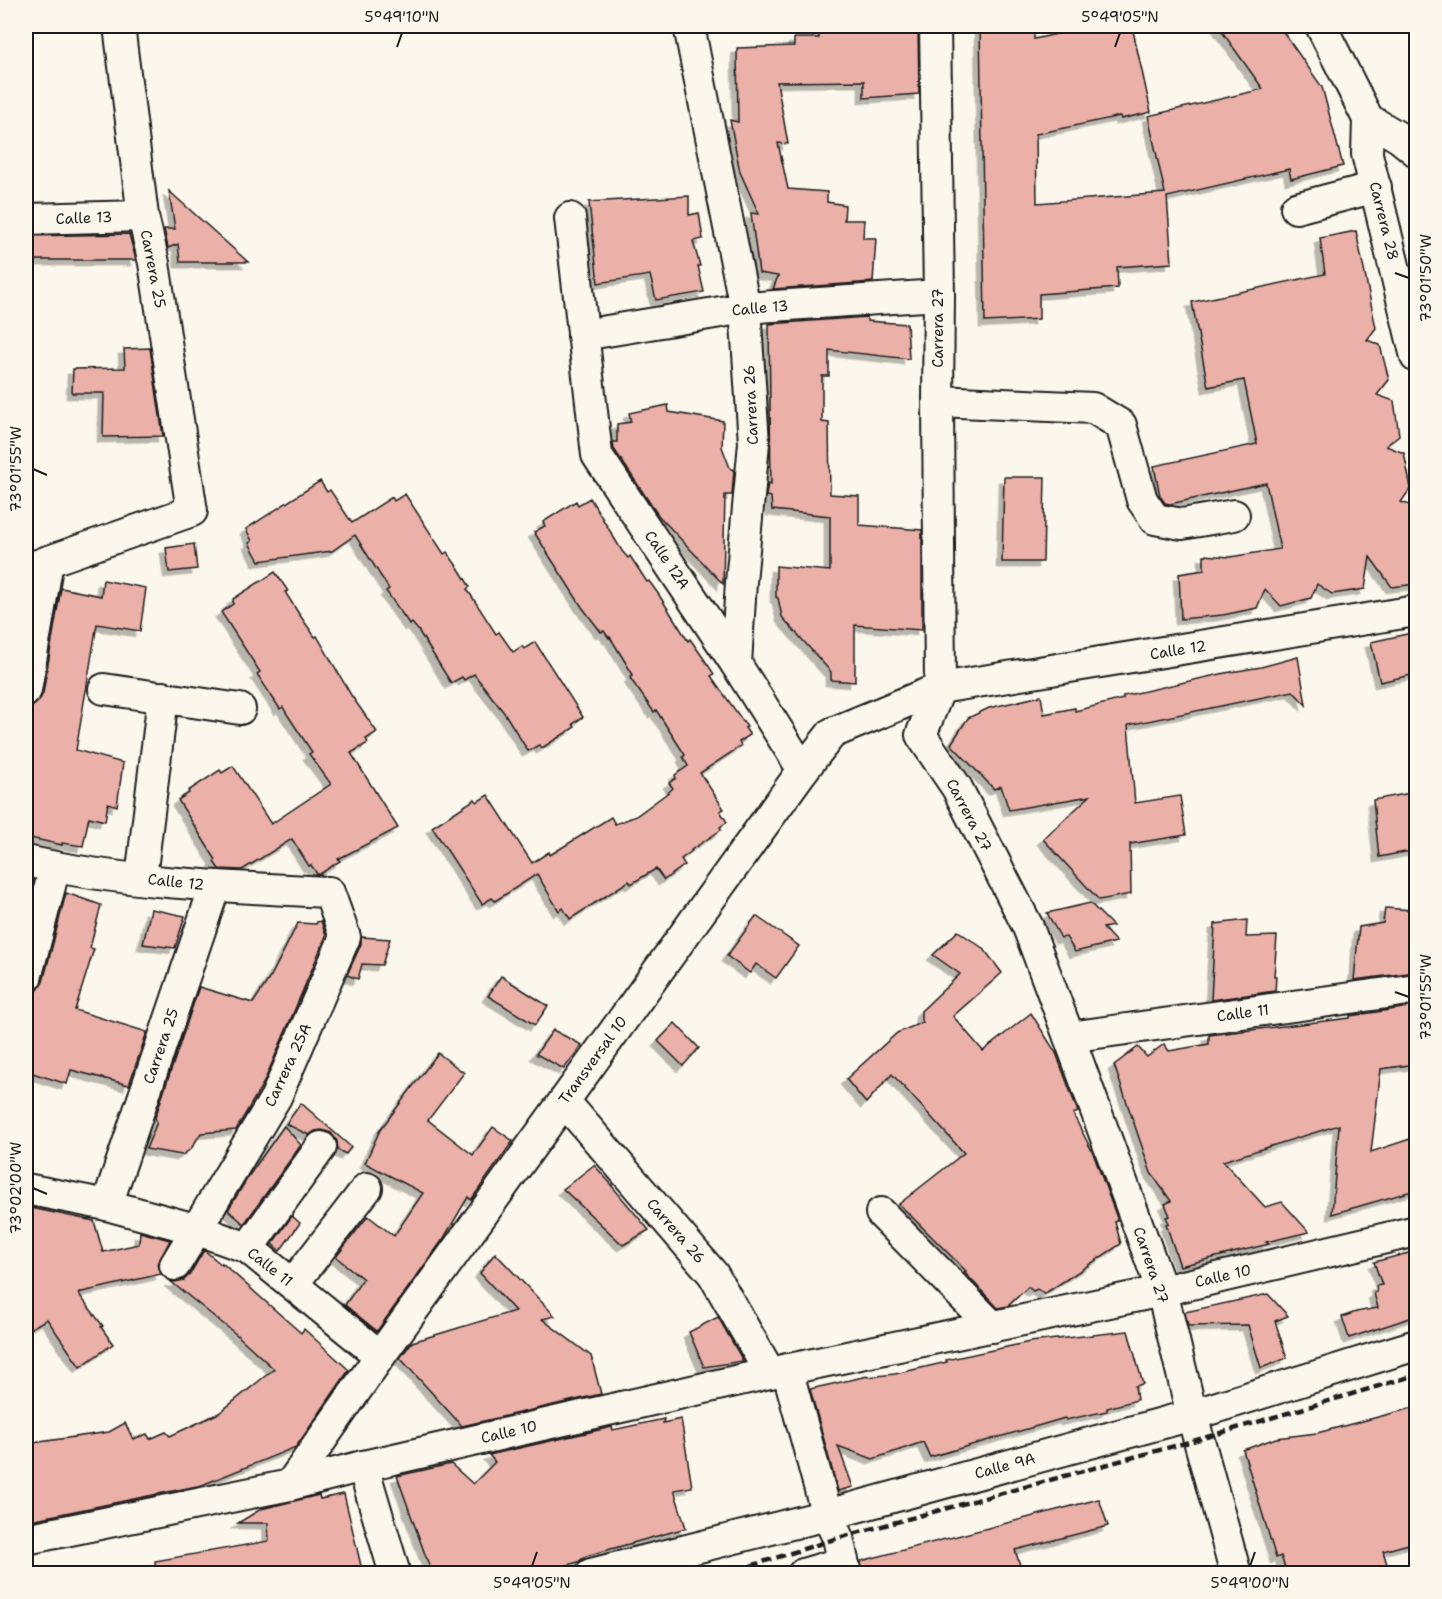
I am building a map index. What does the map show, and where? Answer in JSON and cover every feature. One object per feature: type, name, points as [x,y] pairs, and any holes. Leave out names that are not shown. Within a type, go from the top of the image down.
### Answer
[{"type":"street","name":"Carrera 25","points":[[37,565],[192,512],[154,263],[143,216],[119,26]]},
{"type":"street","name":"Carrera 26","points":[[689,26],[745,308],[754,443],[736,664]]},
{"type":"street","name":"Carrera 27","points":[[935,26],[939,295],[940,688],[921,735],[957,788],[1028,927],[1162,1291],[1192,1415],[1236,1574]]},
{"type":"street","points":[[1321,26],[1368,119],[1400,138],[1416,151]]},
{"type":"street","name":"Carrera 28","points":[[1368,119],[1367,154],[1416,357]]},
{"type":"street","points":[[1296,208],[1376,187]]},
{"type":"street","name":"Calle 13","points":[[26,219],[143,216]]},
{"type":"street","points":[[570,218],[583,335]]},
{"type":"street","name":"Calle 13","points":[[583,335],[745,308],[939,295]]},
{"type":"street","name":"Calle 12A","points":[[583,335],[597,455],[736,664]]},
{"type":"street","points":[[938,402],[1093,408],[1121,425],[1142,500],[1155,519],[1182,524],[1234,515]]},
{"type":"street","points":[[26,690],[37,565]]},
{"type":"street","name":"Calle 12","points":[[940,688],[1416,611]]},
{"type":"street","points":[[736,664],[803,770]]},
{"type":"street","name":"Transversal 10","points":[[290,1485],[380,1356],[832,733],[940,688]]},
{"type":"street","points":[[104,689],[240,709]]},
{"type":"street","points":[[141,878],[163,697]]},
{"type":"street","name":"Calle 12","points":[[26,861],[55,867],[215,886],[329,892]]},
{"type":"street","points":[[26,978],[55,867]]},
{"type":"street","name":"Carrera 25","points":[[107,1205],[215,886]]},
{"type":"street","name":"Carrera 25A","points":[[175,1265],[276,1097],[345,937],[329,892]]},
{"type":"street","name":"Calle 11","points":[[1069,1037],[1416,989]]},
{"type":"street","name":"Carrera 26","points":[[564,1101],[713,1274],[778,1371],[827,1515],[838,1538],[845,1568]]},
{"type":"street","points":[[248,1248],[321,1147]]},
{"type":"street","points":[[293,1284],[367,1188]]},
{"type":"street","name":"Calle 11","points":[[26,1190],[107,1205],[195,1229],[248,1248],[380,1356]]},
{"type":"street","points":[[881,1213],[993,1327]]},
{"type":"street","name":"Calle 10","points":[[26,1539],[290,1485],[363,1466],[778,1371],[1162,1291],[1416,1232]]},
{"type":"street","name":"Calle 9A","points":[[591,1574],[827,1515],[1192,1415],[1416,1345]]},
{"type":"street","points":[[363,1466],[395,1574]]},
{"type":"street","points":[[803,1574],[845,1568]]},
{"type":"building","points":[[818,26],[918,26],[919,94],[864,98],[864,81],[777,82],[788,144],[778,143],[788,189],[827,192],[827,202],[845,205],[844,220],[864,220],[863,238],[876,238],[873,282],[773,289],[778,276],[759,273],[751,213],[759,214],[740,172],[730,120],[738,122],[737,48],[794,46],[794,38],[819,38]]},
{"type":"building","points":[[980,26],[1034,26],[1034,39],[1079,29],[1080,31],[1108,26],[1132,26],[1151,112],[1121,119],[1120,116],[1036,134],[1037,203],[1165,193],[1148,116],[1263,89],[1218,26],[1279,26],[1322,87],[1343,166],[1291,179],[1289,169],[1167,197],[1172,263],[1117,267],[1118,288],[1039,294],[1039,319],[985,322]]},
{"type":"building","points":[[169,191],[248,262],[180,262],[178,244],[168,248],[164,229],[175,229]]},
{"type":"building","points":[[689,196],[689,215],[699,213],[703,239],[693,241],[704,292],[656,300],[650,275],[598,283],[589,202]]},
{"type":"building","points":[[1356,231],[1376,328],[1367,340],[1380,345],[1389,380],[1377,395],[1394,401],[1399,435],[1386,446],[1404,453],[1411,488],[1401,502],[1413,506],[1416,525],[1416,584],[1392,587],[1370,557],[1365,589],[1332,594],[1317,584],[1311,598],[1281,606],[1265,589],[1257,608],[1223,615],[1181,619],[1179,574],[1204,570],[1204,555],[1230,557],[1280,549],[1266,483],[1170,504],[1165,503],[1160,496],[1154,466],[1257,444],[1244,380],[1208,387],[1192,302],[1325,274],[1320,238]]},
{"type":"building","points":[[129,234],[136,260],[26,260],[26,236]]},
{"type":"building","points":[[867,317],[867,321],[907,324],[909,359],[829,350],[829,376],[822,376],[822,422],[829,423],[830,494],[859,496],[859,525],[922,530],[922,630],[855,625],[855,682],[831,680],[831,672],[782,617],[776,597],[776,566],[830,571],[830,516],[772,510],[771,497],[766,496],[768,483],[771,484],[769,324]]},
{"type":"building","points":[[150,348],[163,436],[103,437],[104,393],[72,393],[73,369],[125,368],[124,349]]},
{"type":"building","points":[[668,405],[669,412],[723,421],[722,447],[730,468],[734,470],[732,495],[725,495],[723,584],[658,515],[614,449],[613,442],[617,442],[617,424],[631,422],[629,413]]},
{"type":"building","points":[[1004,477],[1045,477],[1043,562],[1002,562]]},
{"type":"building","points":[[320,481],[327,492],[330,490],[352,523],[392,497],[394,501],[405,494],[444,554],[447,552],[461,572],[470,587],[467,589],[496,634],[499,632],[513,652],[522,646],[524,649],[535,642],[583,717],[573,724],[575,727],[542,748],[539,745],[528,751],[505,714],[474,674],[464,680],[462,677],[451,683],[418,630],[412,623],[410,625],[386,591],[389,589],[355,535],[332,551],[259,561],[249,543],[252,541],[246,529]]},
{"type":"building","points":[[590,498],[622,551],[628,558],[630,556],[647,582],[649,581],[688,641],[690,639],[704,659],[714,674],[711,676],[747,727],[745,728],[750,735],[739,742],[741,746],[700,773],[724,809],[720,811],[727,822],[720,827],[721,830],[691,850],[681,859],[685,865],[664,880],[656,869],[631,884],[629,881],[570,919],[563,908],[559,911],[537,874],[495,901],[492,898],[482,904],[432,827],[475,799],[477,802],[488,795],[532,863],[549,852],[550,855],[611,817],[615,824],[636,816],[670,791],[673,788],[669,783],[676,778],[675,775],[688,766],[683,757],[685,755],[656,710],[654,712],[630,678],[633,675],[610,637],[604,631],[601,632],[582,607],[534,532],[545,526],[543,522],[576,501],[578,505]]},
{"type":"building","points":[[194,544],[197,569],[169,572],[166,548]]},
{"type":"building","points":[[275,572],[288,591],[285,592],[299,614],[315,637],[317,636],[351,695],[377,732],[366,739],[368,743],[351,753],[398,828],[338,859],[340,861],[320,874],[317,874],[311,865],[309,866],[292,839],[242,870],[219,869],[214,862],[216,860],[178,800],[220,770],[222,773],[233,766],[271,824],[331,784],[309,754],[312,752],[283,707],[280,709],[257,674],[260,672],[221,612],[233,604],[233,599]]},
{"type":"building","points":[[103,580],[146,588],[140,631],[97,624],[76,750],[123,763],[117,806],[108,803],[105,821],[89,817],[83,846],[62,843],[62,845],[26,837],[26,707],[33,706],[43,693],[61,588],[101,596]]},
{"type":"building","points":[[1416,632],[1416,674],[1380,682],[1371,642]]},
{"type":"building","points":[[1298,657],[1306,705],[1293,691],[1128,725],[1135,803],[1180,796],[1186,835],[1130,844],[1131,894],[1099,900],[1043,839],[1090,796],[1009,810],[1001,786],[994,789],[951,744],[968,718],[989,708],[1041,696],[1044,714],[1075,708],[1075,711],[1123,699],[1123,696]]},
{"type":"building","points":[[1416,792],[1416,850],[1379,857],[1373,800]]},
{"type":"building","points":[[26,879],[33,882],[26,912]]},
{"type":"building","points":[[66,893],[101,905],[90,948],[94,949],[75,1010],[147,1032],[129,1085],[71,1070],[67,1084],[26,1071],[26,996],[38,990],[43,982]]},
{"type":"building","points":[[1090,903],[1113,926],[1103,928],[1116,942],[1075,952],[1066,937],[1061,938],[1047,913]]},
{"type":"building","points":[[1385,908],[1412,910],[1411,923],[1416,922],[1416,972],[1354,980],[1359,927],[1383,923]]},
{"type":"building","points":[[151,909],[185,916],[175,948],[143,944]]},
{"type":"building","points":[[756,916],[799,946],[776,978],[756,964],[750,973],[727,956]]},
{"type":"building","points":[[1247,920],[1246,937],[1277,936],[1275,991],[1211,1000],[1215,924]]},
{"type":"building","points":[[321,921],[326,936],[264,1082],[236,1130],[201,1133],[191,1149],[182,1155],[146,1149],[157,1122],[155,1118],[199,987],[253,1003],[271,976],[298,923],[316,924]]},
{"type":"building","points":[[958,931],[984,949],[1002,973],[953,1016],[983,1051],[1031,1013],[1056,1053],[1078,1112],[1073,1114],[1093,1153],[1117,1218],[1115,1222],[1121,1244],[1044,1294],[1028,1287],[1008,1306],[998,1308],[964,1272],[966,1271],[899,1204],[964,1153],[892,1074],[866,1103],[846,1079],[897,1033],[923,1022],[921,1011],[960,974],[933,955]]},
{"type":"building","points":[[361,937],[390,939],[382,965],[362,964],[358,979],[347,975],[361,944]]},
{"type":"building","points":[[501,976],[548,1006],[535,1025],[488,996]]},
{"type":"building","points":[[1416,1006],[1416,1064],[1381,1069],[1371,1152],[1416,1137],[1416,1190],[1332,1214],[1339,1125],[1223,1161],[1265,1207],[1282,1202],[1309,1232],[1180,1266],[1166,1224],[1169,1223],[1166,1217],[1170,1216],[1165,1204],[1171,1201],[1151,1173],[1114,1065],[1138,1047],[1147,1057],[1164,1044],[1169,1051],[1209,1044],[1209,1035],[1350,1018],[1350,1016]]},
{"type":"building","points":[[675,1023],[699,1048],[683,1066],[658,1041]]},
{"type":"building","points":[[553,1030],[582,1045],[564,1069],[536,1054]]},
{"type":"building","points":[[438,1053],[464,1073],[428,1120],[473,1155],[493,1127],[513,1141],[471,1200],[468,1197],[444,1238],[377,1331],[345,1305],[363,1279],[336,1257],[368,1216],[394,1236],[423,1193],[365,1163],[380,1130]]},
{"type":"building","points":[[301,1103],[351,1147],[346,1154],[338,1150],[337,1141],[331,1133],[322,1130],[309,1135],[286,1124]]},
{"type":"building","points":[[284,1126],[301,1145],[244,1224],[228,1210]]},
{"type":"building","points":[[594,1165],[649,1230],[623,1245],[563,1189]]},
{"type":"building","points":[[26,1207],[94,1221],[103,1252],[139,1244],[140,1232],[170,1240],[158,1264],[161,1274],[78,1293],[103,1326],[101,1327],[113,1344],[80,1367],[47,1319],[26,1331]]},
{"type":"building","points":[[292,1216],[300,1223],[280,1251],[272,1244]]},
{"type":"building","points":[[204,1250],[222,1265],[222,1263],[301,1333],[304,1329],[349,1370],[296,1447],[202,1485],[26,1521],[26,1444],[109,1432],[125,1423],[133,1439],[147,1434],[150,1439],[166,1432],[170,1436],[219,1413],[274,1369],[237,1335],[170,1281],[184,1280]]},
{"type":"building","points":[[1416,1251],[1416,1316],[1349,1338],[1342,1317],[1378,1308],[1374,1293],[1377,1292],[1376,1286],[1382,1285],[1374,1262]]},
{"type":"building","points":[[495,1253],[555,1316],[542,1319],[591,1356],[601,1394],[462,1426],[400,1358],[412,1342],[515,1311],[480,1273]]},
{"type":"building","points":[[1268,1294],[1288,1316],[1275,1321],[1287,1358],[1261,1368],[1248,1325],[1188,1326],[1185,1312]]},
{"type":"building","points":[[718,1317],[743,1361],[704,1367],[689,1332]]},
{"type":"building","points":[[1128,1331],[1143,1384],[1135,1386],[1137,1400],[1107,1408],[1107,1411],[1066,1420],[1065,1418],[930,1457],[923,1442],[873,1459],[838,1446],[853,1487],[838,1491],[810,1389],[868,1376],[895,1374],[947,1362],[946,1360],[1030,1342]]},
{"type":"building","points":[[1416,1407],[1416,1542],[1383,1551],[1390,1574],[1287,1574],[1281,1556],[1276,1558],[1243,1450],[1276,1438],[1317,1433]]},
{"type":"building","points":[[664,1419],[663,1423],[681,1419],[692,1487],[674,1490],[686,1528],[586,1556],[578,1562],[538,1574],[432,1574],[397,1476],[451,1464],[473,1484],[495,1462],[489,1455],[612,1427],[613,1430]]},
{"type":"building","points":[[344,1494],[363,1574],[156,1574],[155,1561],[269,1541],[268,1523],[238,1523],[261,1509],[319,1495],[320,1499]]},
{"type":"building","points":[[1099,1499],[1108,1526],[1015,1550],[1023,1574],[863,1574],[861,1561]]},
{"type":"railway","points":[[725,1574],[838,1538],[1200,1439],[1416,1375]]}]
